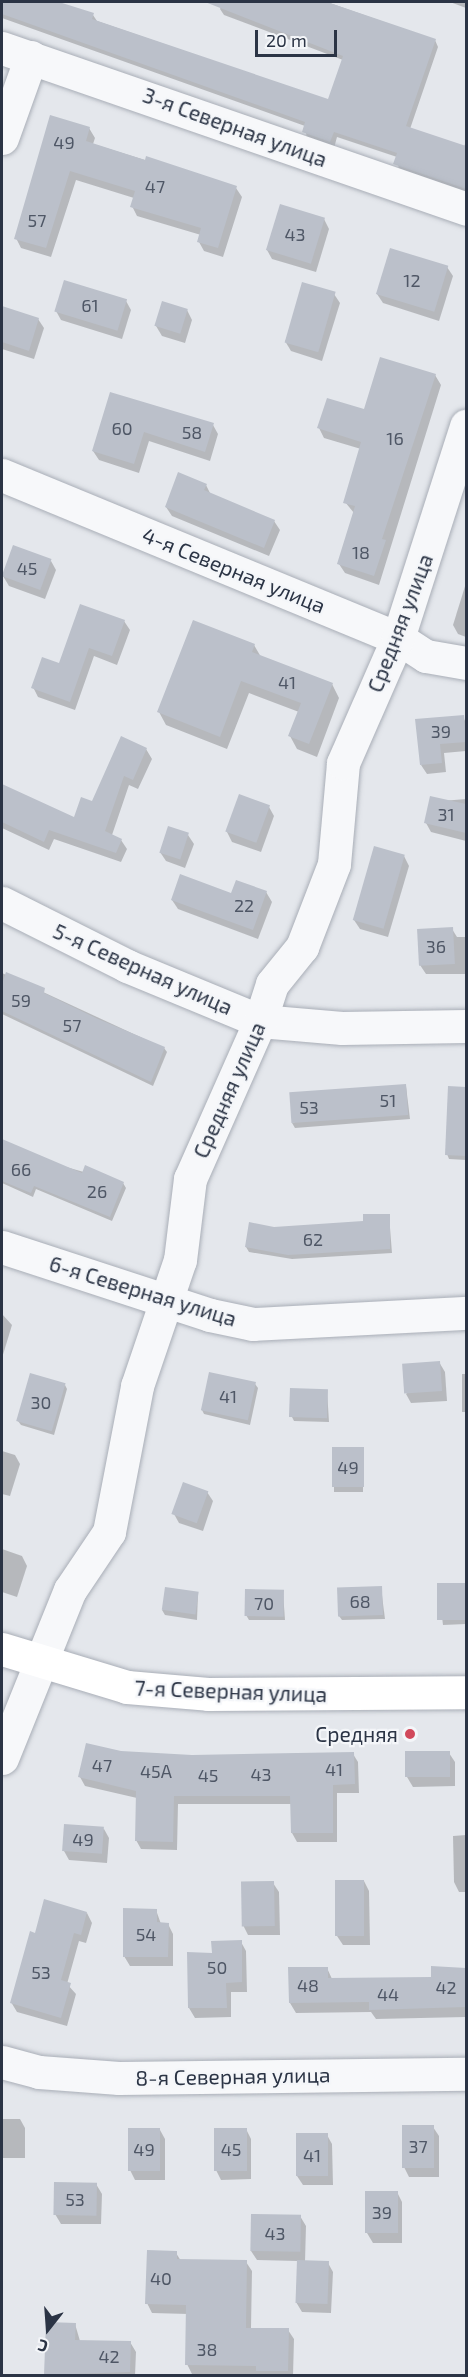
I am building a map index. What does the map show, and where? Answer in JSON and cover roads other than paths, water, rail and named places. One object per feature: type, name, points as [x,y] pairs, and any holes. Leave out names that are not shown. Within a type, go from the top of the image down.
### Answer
[{"type":"main road","name":"7-я Северная улица","points":[[2,1650],[127,1687],[208,1694],[466,1692]]},
{"type":"street","points":[[2,138],[16,53]]},
{"type":"street","name":"3-я Северная улица","points":[[16,53],[466,209]]},
{"type":"street","name":"Средняя улица","points":[[2,1758],[70,1590],[109,1532],[136,1386],[180,1260],[190,1179],[260,1021],[272,984],[303,947],[334,864],[343,763],[398,638],[466,426]]},
{"type":"street","name":"4-я Северная улица","points":[[2,475],[398,638],[426,656],[466,663]]},
{"type":"street","name":"5-я Северная улица","points":[[2,903],[127,966],[260,1021],[342,1028],[466,1026]]},
{"type":"street","name":"6-я Северная улица","points":[[2,1247],[165,1300],[253,1324],[466,1313]]},
{"type":"street","name":"8-я Северная улица","points":[[2,2062],[39,2072],[119,2078],[466,2074]]},
{"type":"place","name":"Средняя","points":[[410,1734]]}]
